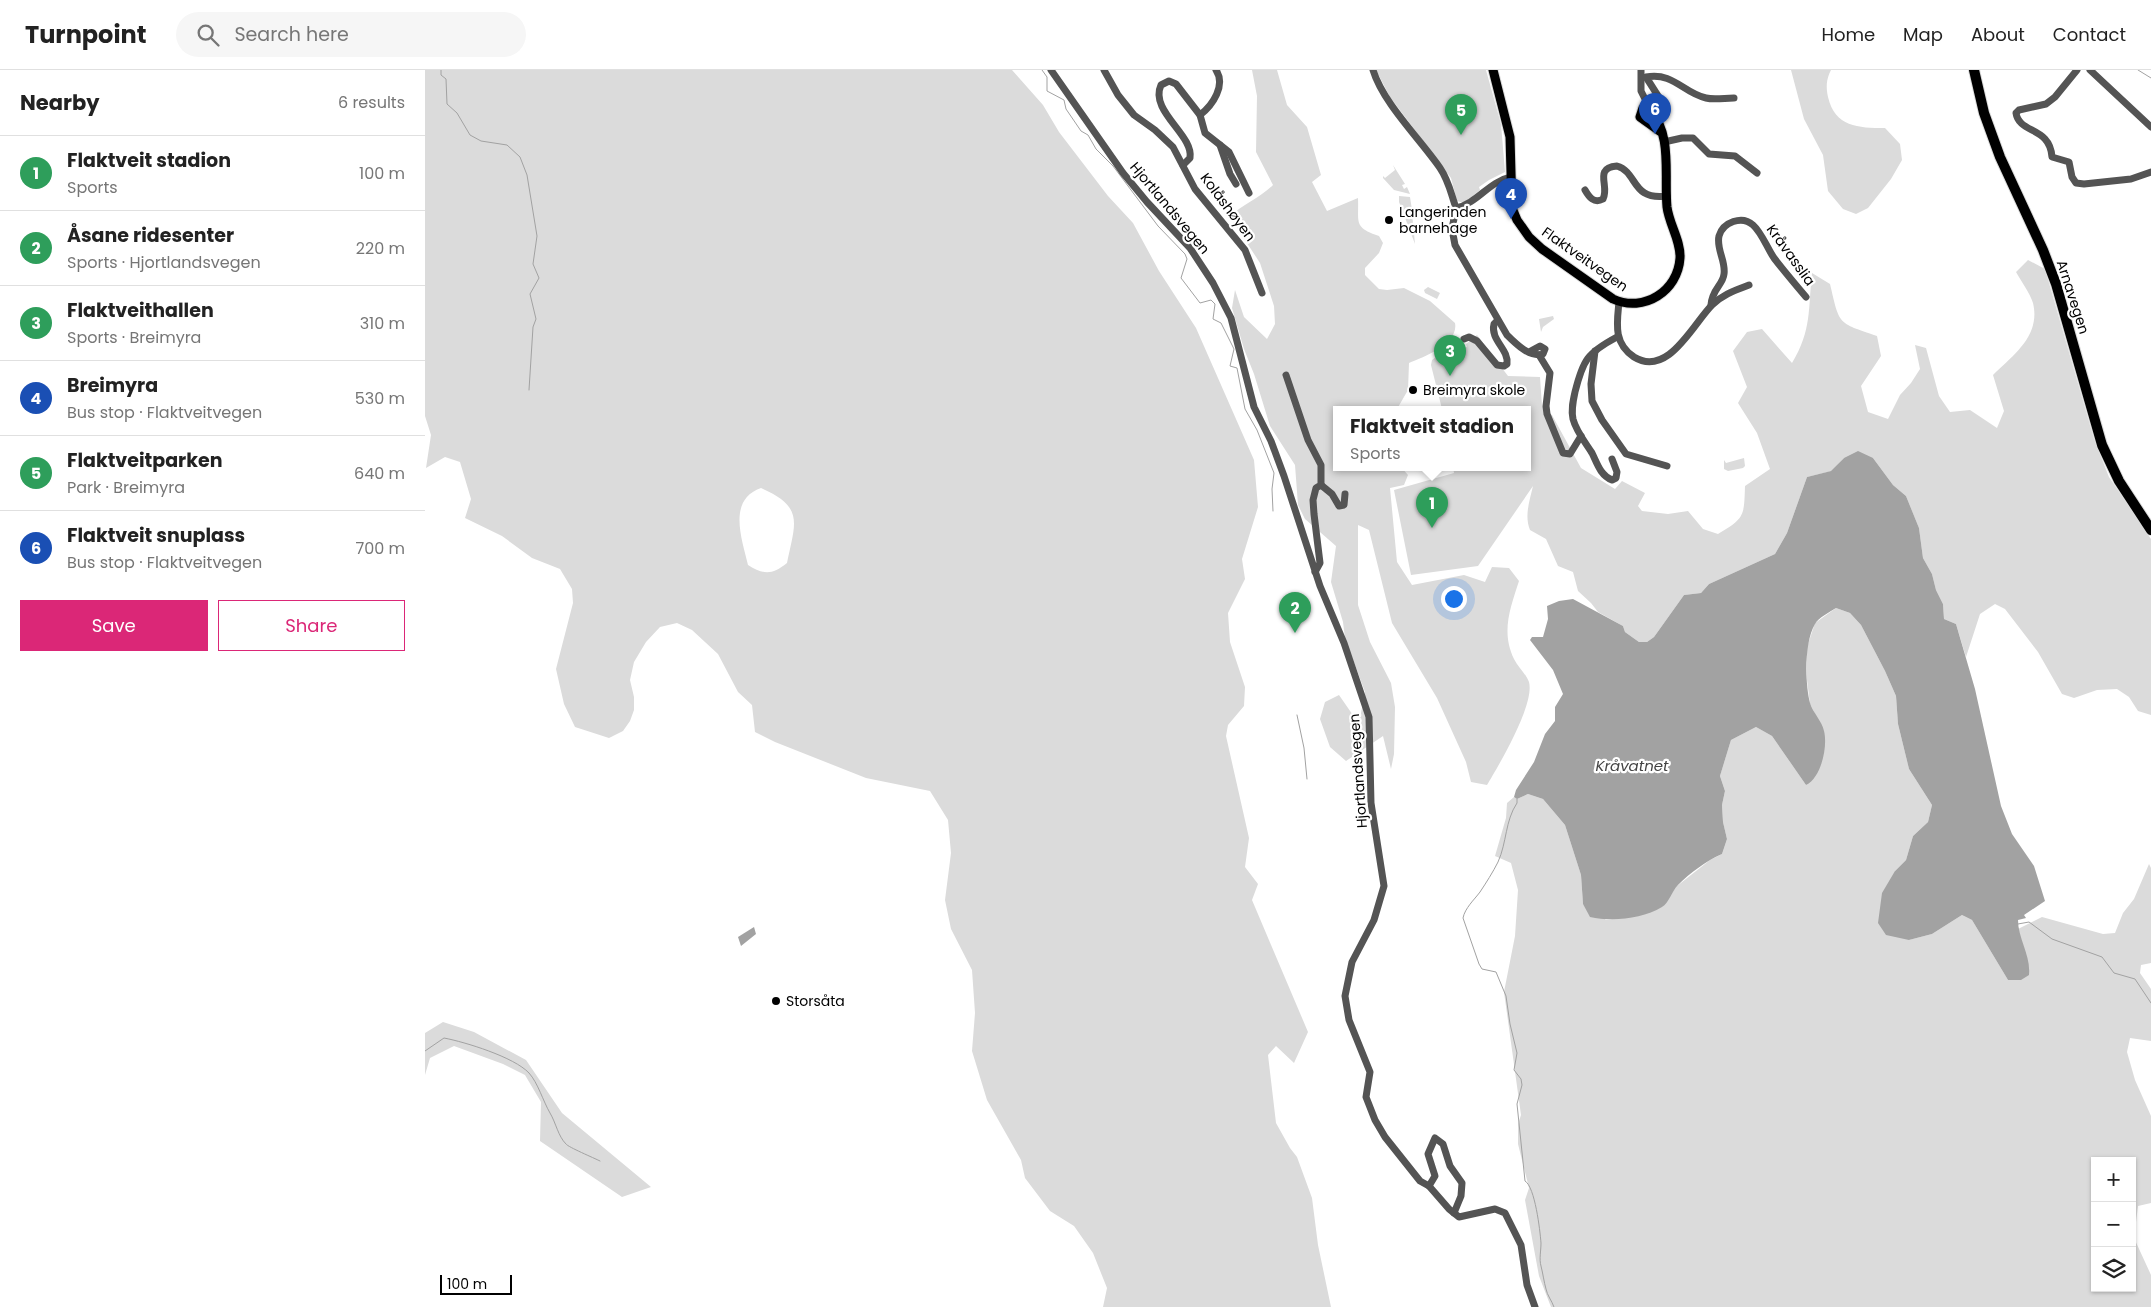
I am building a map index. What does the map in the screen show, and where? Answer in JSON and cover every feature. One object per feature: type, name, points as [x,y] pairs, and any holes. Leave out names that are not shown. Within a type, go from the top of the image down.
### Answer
[{"type":"highway","name":"Arnavegen","points":[[1974,70],[1984,113],[2000,157],[2056,284],[2088,401],[2107,456],[2119,481],[2151,530]]},
{"type":"main road","name":"Flaktveitvegen","points":[[1493,70],[1510,137],[1512,208],[1520,226],[1529,237],[1579,276],[1619,302],[1640,303],[1653,299],[1668,288],[1675,277],[1680,258],[1679,249],[1668,217],[1668,168],[1664,142],[1661,132],[1649,107],[1641,110],[1640,117],[1661,132]]},
{"type":"street","name":"Hjortlandsvegen","points":[[1051,70],[1123,173],[1190,248],[1213,284],[1231,318],[1254,407],[1271,441],[1284,476],[1315,572],[1344,643],[1369,717],[1371,803],[1384,878],[1382,899],[1352,962],[1345,986],[1345,1002],[1349,1020],[1370,1072],[1365,1092],[1370,1110],[1385,1137],[1420,1181],[1429,1186],[1456,1215]]},
{"type":"street","name":"Kolåshøyen","points":[[1104,70],[1118,96],[1134,115],[1165,137],[1173,147],[1195,189],[1245,250],[1263,293]]},
{"type":"street","points":[[1201,115],[1209,108],[1220,86],[1220,76],[1216,70]]},
{"type":"street","points":[[1373,70],[1388,99],[1442,171],[1449,185],[1457,208],[1452,229],[1455,245],[1497,321],[1514,342],[1529,352],[1539,355],[1550,373],[1546,406],[1547,414],[1563,453],[1570,454],[1581,436]]},
{"type":"street","points":[[2077,70],[2051,101],[2042,106],[2019,110],[2016,113],[2017,119],[2023,125],[2045,137],[2050,146],[2052,156],[2069,162],[2072,177],[2076,183],[2084,184],[2131,179],[2151,172]]},
{"type":"street","points":[[2091,70],[2151,127]]},
{"type":"street","points":[[1643,75],[1674,80],[1706,98],[1734,98]]},
{"type":"street","points":[[1643,75],[1667,110]]},
{"type":"street","name":"Flaktveitvegen","points":[[1643,75],[1641,91],[1649,107]]},
{"type":"street","name":"Kolåshøyen","points":[[1183,165],[1190,158],[1189,147],[1164,110],[1159,94],[1161,85],[1169,81],[1176,84],[1201,115],[1205,133],[1229,152],[1249,193]]},
{"type":"street","points":[[1664,142],[1682,138],[1693,138],[1709,154],[1735,156],[1757,173]]},
{"type":"street","name":"Kolåshøyen","points":[[1219,145],[1235,184]]},
{"type":"street","points":[[1585,190],[1593,200],[1598,201],[1603,198],[1605,192],[1604,172],[1609,167],[1617,166],[1625,171],[1643,192],[1652,196],[1667,196]]},
{"type":"street","points":[[1457,208],[1469,204],[1494,183],[1511,178]]},
{"type":"street","name":"Kråvasslia","points":[[1711,306],[1714,292],[1724,276],[1725,268],[1719,243],[1721,232],[1730,223],[1740,220],[1753,225],[1774,257],[1806,297]]},
{"type":"street","name":"Kråvasslia","points":[[1617,337],[1627,352],[1639,360],[1655,361],[1662,359],[1675,350],[1711,306],[1729,293],[1749,286]]},
{"type":"street","points":[[1612,459],[1617,476],[1611,480],[1604,476],[1572,417],[1581,367],[1595,351],[1617,337],[1619,302]]},
{"type":"street","points":[[1464,339],[1469,337],[1477,341],[1497,366],[1504,366],[1507,364],[1507,357],[1493,334],[1494,324],[1497,321]]},
{"type":"street","points":[[1595,351],[1591,384],[1592,401],[1602,420],[1626,454],[1667,466]]},
{"type":"street","points":[[1286,375],[1308,440],[1321,465],[1321,485]]},
{"type":"street","points":[[1315,572],[1320,563],[1313,500],[1316,488],[1321,485]]},
{"type":"street","points":[[1321,485],[1332,494],[1339,506],[1344,505],[1345,494]]},
{"type":"street","points":[[1429,1186],[1435,1176],[1428,1154],[1435,1138],[1443,1144],[1450,1166],[1462,1184],[1456,1215],[1495,1209],[1505,1213],[1521,1245],[1527,1285],[1535,1307]]},
{"type":"shaded area","points":[[425,70],[1012,70],[1043,105],[1059,132],[1108,196],[1133,223],[1159,271],[1196,328],[1254,460],[1258,507],[1242,559],[1245,579],[1228,613],[1230,642],[1245,687],[1244,706],[1228,725],[1226,736],[1249,838],[1245,867],[1258,884],[1252,900],[1308,1032],[1294,1063],[1276,1046],[1268,1055],[1276,1123],[1297,1157],[1312,1198],[1318,1245],[1331,1307],[1103,1307],[1107,1288],[1093,1253],[1074,1226],[1050,1211],[1025,1178],[1021,1160],[987,1100],[972,1051],[975,1013],[972,970],[951,929],[945,900],[951,853],[948,820],[930,791],[866,778],[775,742],[755,732],[752,705],[738,692],[718,654],[692,630],[677,623],[660,627],[646,642],[634,662],[630,680],[634,697],[634,710],[630,721],[623,731],[609,738],[575,727],[564,704],[556,669],[573,603],[572,589],[560,569],[532,558],[502,536],[465,518],[471,499],[460,462],[445,457],[426,468],[431,435],[425,416]],"holes":[[[761,488],[785,502],[791,510],[794,527],[793,537],[787,563],[772,572],[763,572],[748,565],[739,521],[740,511],[744,501],[750,494]]]},
{"type":"shaded area","points":[[1252,70],[1277,70],[1287,105],[1307,127],[1321,175],[1312,182],[1327,211],[1358,198],[1358,219],[1361,227],[1379,236],[1383,243],[1379,253],[1365,268],[1365,275],[1379,289],[1404,288],[1430,301],[1455,323],[1455,331],[1446,343],[1439,349],[1409,363],[1408,390],[1399,406],[1333,406],[1333,471],[1404,471],[1408,475],[1404,485],[1390,488],[1397,562],[1412,585],[1464,575],[1485,582],[1492,567],[1509,568],[1519,581],[1510,611],[1507,630],[1510,649],[1514,659],[1529,682],[1527,705],[1515,734],[1487,785],[1471,782],[1466,762],[1437,698],[1392,623],[1369,530],[1358,525],[1358,605],[1370,642],[1391,683],[1395,707],[1394,754],[1391,769],[1383,736],[1346,761],[1330,747],[1320,719],[1325,702],[1339,695],[1357,721],[1361,713],[1365,692],[1345,638],[1343,622],[1331,582],[1336,546],[1305,519],[1298,505],[1295,465],[1270,426],[1232,308],[1235,290],[1244,317],[1267,339],[1275,324],[1274,306],[1260,263],[1230,217],[1273,185],[1256,152],[1257,96]]},
{"type":"shaded area","points":[[1376,70],[1486,70],[1501,124],[1505,172],[1479,187],[1480,190],[1464,203],[1457,201],[1451,178],[1390,97]]},
{"type":"shaded area","points":[[1791,70],[1831,70],[1827,80],[1827,90],[1831,107],[1836,114],[1849,124],[1885,128],[1900,144],[1902,160],[1891,179],[1868,208],[1856,214],[1843,209],[1828,191],[1823,155],[1804,119]]},
{"type":"shaded area","points":[[1393,165],[1405,184],[1402,185],[1404,189],[1407,187],[1410,194],[1394,190],[1383,178],[1383,176],[1385,178],[1395,170]]},
{"type":"shaded area","points":[[1399,196],[1410,197],[1412,210],[1408,210],[1409,215],[1412,213],[1415,244],[1399,202]]},
{"type":"shaded area","points":[[2028,260],[2045,269],[2094,439],[2109,477],[2151,539],[2151,715],[2138,711],[2129,697],[2117,689],[2097,690],[2074,698],[2062,694],[2038,652],[2005,609],[1995,604],[1980,614],[1966,657],[1956,624],[1944,619],[1943,604],[1936,590],[1932,574],[1923,558],[1919,528],[1906,496],[1893,485],[1873,458],[1844,458],[1832,471],[1807,477],[1787,533],[1775,554],[1709,584],[1701,593],[1684,595],[1654,637],[1647,642],[1639,642],[1625,632],[1623,626],[1598,612],[1578,591],[1573,572],[1558,566],[1546,539],[1530,530],[1528,513],[1533,486],[1478,566],[1411,575],[1394,490],[1454,473],[1454,471],[1531,471],[1531,406],[1441,406],[1431,365],[1432,360],[1439,355],[1467,347],[1466,344],[1477,335],[1508,376],[1540,377],[1542,406],[1552,415],[1581,468],[1615,489],[1622,481],[1645,493],[1638,506],[1642,511],[1668,514],[1688,511],[1703,529],[1718,534],[1738,520],[1741,515],[1745,486],[1770,469],[1757,433],[1738,403],[1747,387],[1733,351],[1747,332],[1762,329],[1792,363],[1806,330],[1812,273],[1830,284],[1836,308],[1842,320],[1854,328],[1877,336],[1881,356],[1861,386],[1868,412],[1888,419],[1900,395],[1920,369],[1915,345],[1926,348],[1939,396],[1950,412],[1970,410],[1997,428],[2004,411],[1993,375],[2017,352],[2029,335],[2033,325],[2033,303],[2016,272]]},
{"type":"shaded area","points":[[1428,287],[1440,293],[1437,299],[1425,293],[1424,290]]},
{"type":"shaded area","points":[[1553,316],[1554,319],[1543,327],[1541,332],[1539,319]]},
{"type":"shaded area","points":[[1744,458],[1745,466],[1743,468],[1728,471],[1724,469],[1724,460],[1726,463]]},
{"type":"shaded area","points":[[1836,608],[1850,613],[1861,625],[1896,696],[1898,724],[1909,769],[1932,805],[1928,822],[1913,836],[1906,860],[1895,871],[1909,940],[1932,934],[1962,915],[1972,920],[2008,980],[2021,980],[2018,929],[2042,917],[2103,934],[2115,933],[2123,913],[2134,899],[2149,864],[2151,868],[2151,963],[2141,965],[2140,973],[2151,989],[2151,1041],[2130,1038],[2127,1052],[2135,1080],[2151,1116],[2151,1203],[2138,1206],[2136,1222],[2136,1157],[2091,1157],[2091,1292],[2136,1292],[2136,1242],[2151,1275],[2151,1307],[1551,1307],[1539,1276],[1525,1200],[1529,1188],[1518,1144],[1518,1124],[1521,1115],[1504,992],[1515,936],[1518,890],[1511,863],[1495,856],[1506,818],[1507,803],[1514,797],[1517,799],[1528,794],[1543,799],[1565,825],[1581,875],[1583,904],[1606,920],[1640,915],[1663,906],[1677,886],[1710,860],[1722,854],[1727,839],[1722,805],[1725,791],[1720,776],[1731,740],[1756,727],[1772,736],[1806,785],[1824,732],[1810,704],[1807,680],[1807,647],[1815,623]]},
{"type":"shaded area","points":[[443,1022],[474,1032],[526,1060],[562,1113],[651,1187],[622,1197],[540,1141],[541,1102],[525,1075],[503,1064],[454,1046],[430,1058],[425,1075],[425,1033]]},
{"type":"water","name":"Kråvatnet","points":[[1858,451],[1873,458],[1893,485],[1906,496],[1919,528],[1923,558],[1932,574],[1936,590],[1943,604],[1944,619],[1956,624],[1975,689],[2001,806],[2012,834],[2034,866],[2045,901],[2024,915],[2026,918],[2018,920],[2029,968],[2029,975],[2021,980],[2008,980],[1972,920],[1962,915],[1932,934],[1909,940],[1886,935],[1878,923],[1882,893],[1895,871],[1906,860],[1913,836],[1928,822],[1932,805],[1909,769],[1898,724],[1896,696],[1861,625],[1850,613],[1836,608],[1824,615],[1815,624],[1809,641],[1806,674],[1808,695],[1811,707],[1823,727],[1825,738],[1824,753],[1816,776],[1806,785],[1772,736],[1756,727],[1731,740],[1720,776],[1725,791],[1722,805],[1727,839],[1722,854],[1688,876],[1662,907],[1636,917],[1608,919],[1590,917],[1583,904],[1581,875],[1565,825],[1543,799],[1528,794],[1517,799],[1514,797],[1516,790],[1534,762],[1545,734],[1555,721],[1555,707],[1563,694],[1553,670],[1530,640],[1532,637],[1543,637],[1548,619],[1547,606],[1559,601],[1573,599],[1623,626],[1625,632],[1639,642],[1647,642],[1654,637],[1684,595],[1701,593],[1709,584],[1775,554],[1787,533],[1807,477],[1831,471],[1844,458]]},
{"type":"water","points":[[754,927],[756,934],[741,946],[738,937]]},
{"type":"waterway","points":[[441,70],[441,75],[446,79],[447,104],[457,113],[470,135],[481,141],[507,145],[520,157],[527,175],[537,236],[533,264],[539,278],[530,294],[536,319],[533,327],[529,390]]},
{"type":"waterway","points":[[1042,70],[1047,77],[1047,91],[1064,100],[1066,109],[1081,131],[1088,135],[1096,149],[1113,166],[1158,226],[1185,254],[1187,259],[1181,278],[1200,303],[1211,300],[1215,304],[1213,319],[1221,323],[1234,349],[1230,366],[1237,368],[1245,409],[1257,430],[1274,473],[1272,489],[1273,511]]},
{"type":"waterway","points":[[2138,70],[2151,78]]},
{"type":"waterway","points":[[1297,715],[1304,748],[1307,779]]},
{"type":"waterway","points":[[1517,799],[1510,817],[1498,862],[1480,892],[1468,907],[1463,918],[1479,964],[1482,969],[1496,972],[1506,996],[1517,1053],[1514,1070],[1521,1079],[1522,1085],[1517,1104],[1525,1181],[1532,1191],[1541,1243],[1540,1263],[1547,1291],[1554,1307]]},
{"type":"waterway","points":[[2018,924],[2029,922],[2052,939],[2102,957],[2114,973],[2135,979],[2151,1003]]},
{"type":"waterway","points":[[425,1051],[444,1038],[489,1051],[522,1067],[535,1082],[563,1141],[571,1148],[600,1161]]},
{"type":"place","name":"Flaktveit snuplass","points":[[1655,134]]},
{"type":"place","name":"Flaktveitparken","points":[[1461,135]]},
{"type":"place","name":"Breimyra","points":[[1511,219]]},
{"type":"place","name":"Langerinden barnehage","points":[[1389,220]]},
{"type":"place","name":"Flaktveithallen","points":[[1450,376]]},
{"type":"place","name":"Breimyra skole","points":[[1413,390]]},
{"type":"place","name":"Flaktveit stadion","points":[[1432,528]]},
{"type":"place","name":"Åsane ridesenter","points":[[1295,633]]},
{"type":"place","name":"Storsåta","points":[[776,1001]]}]
